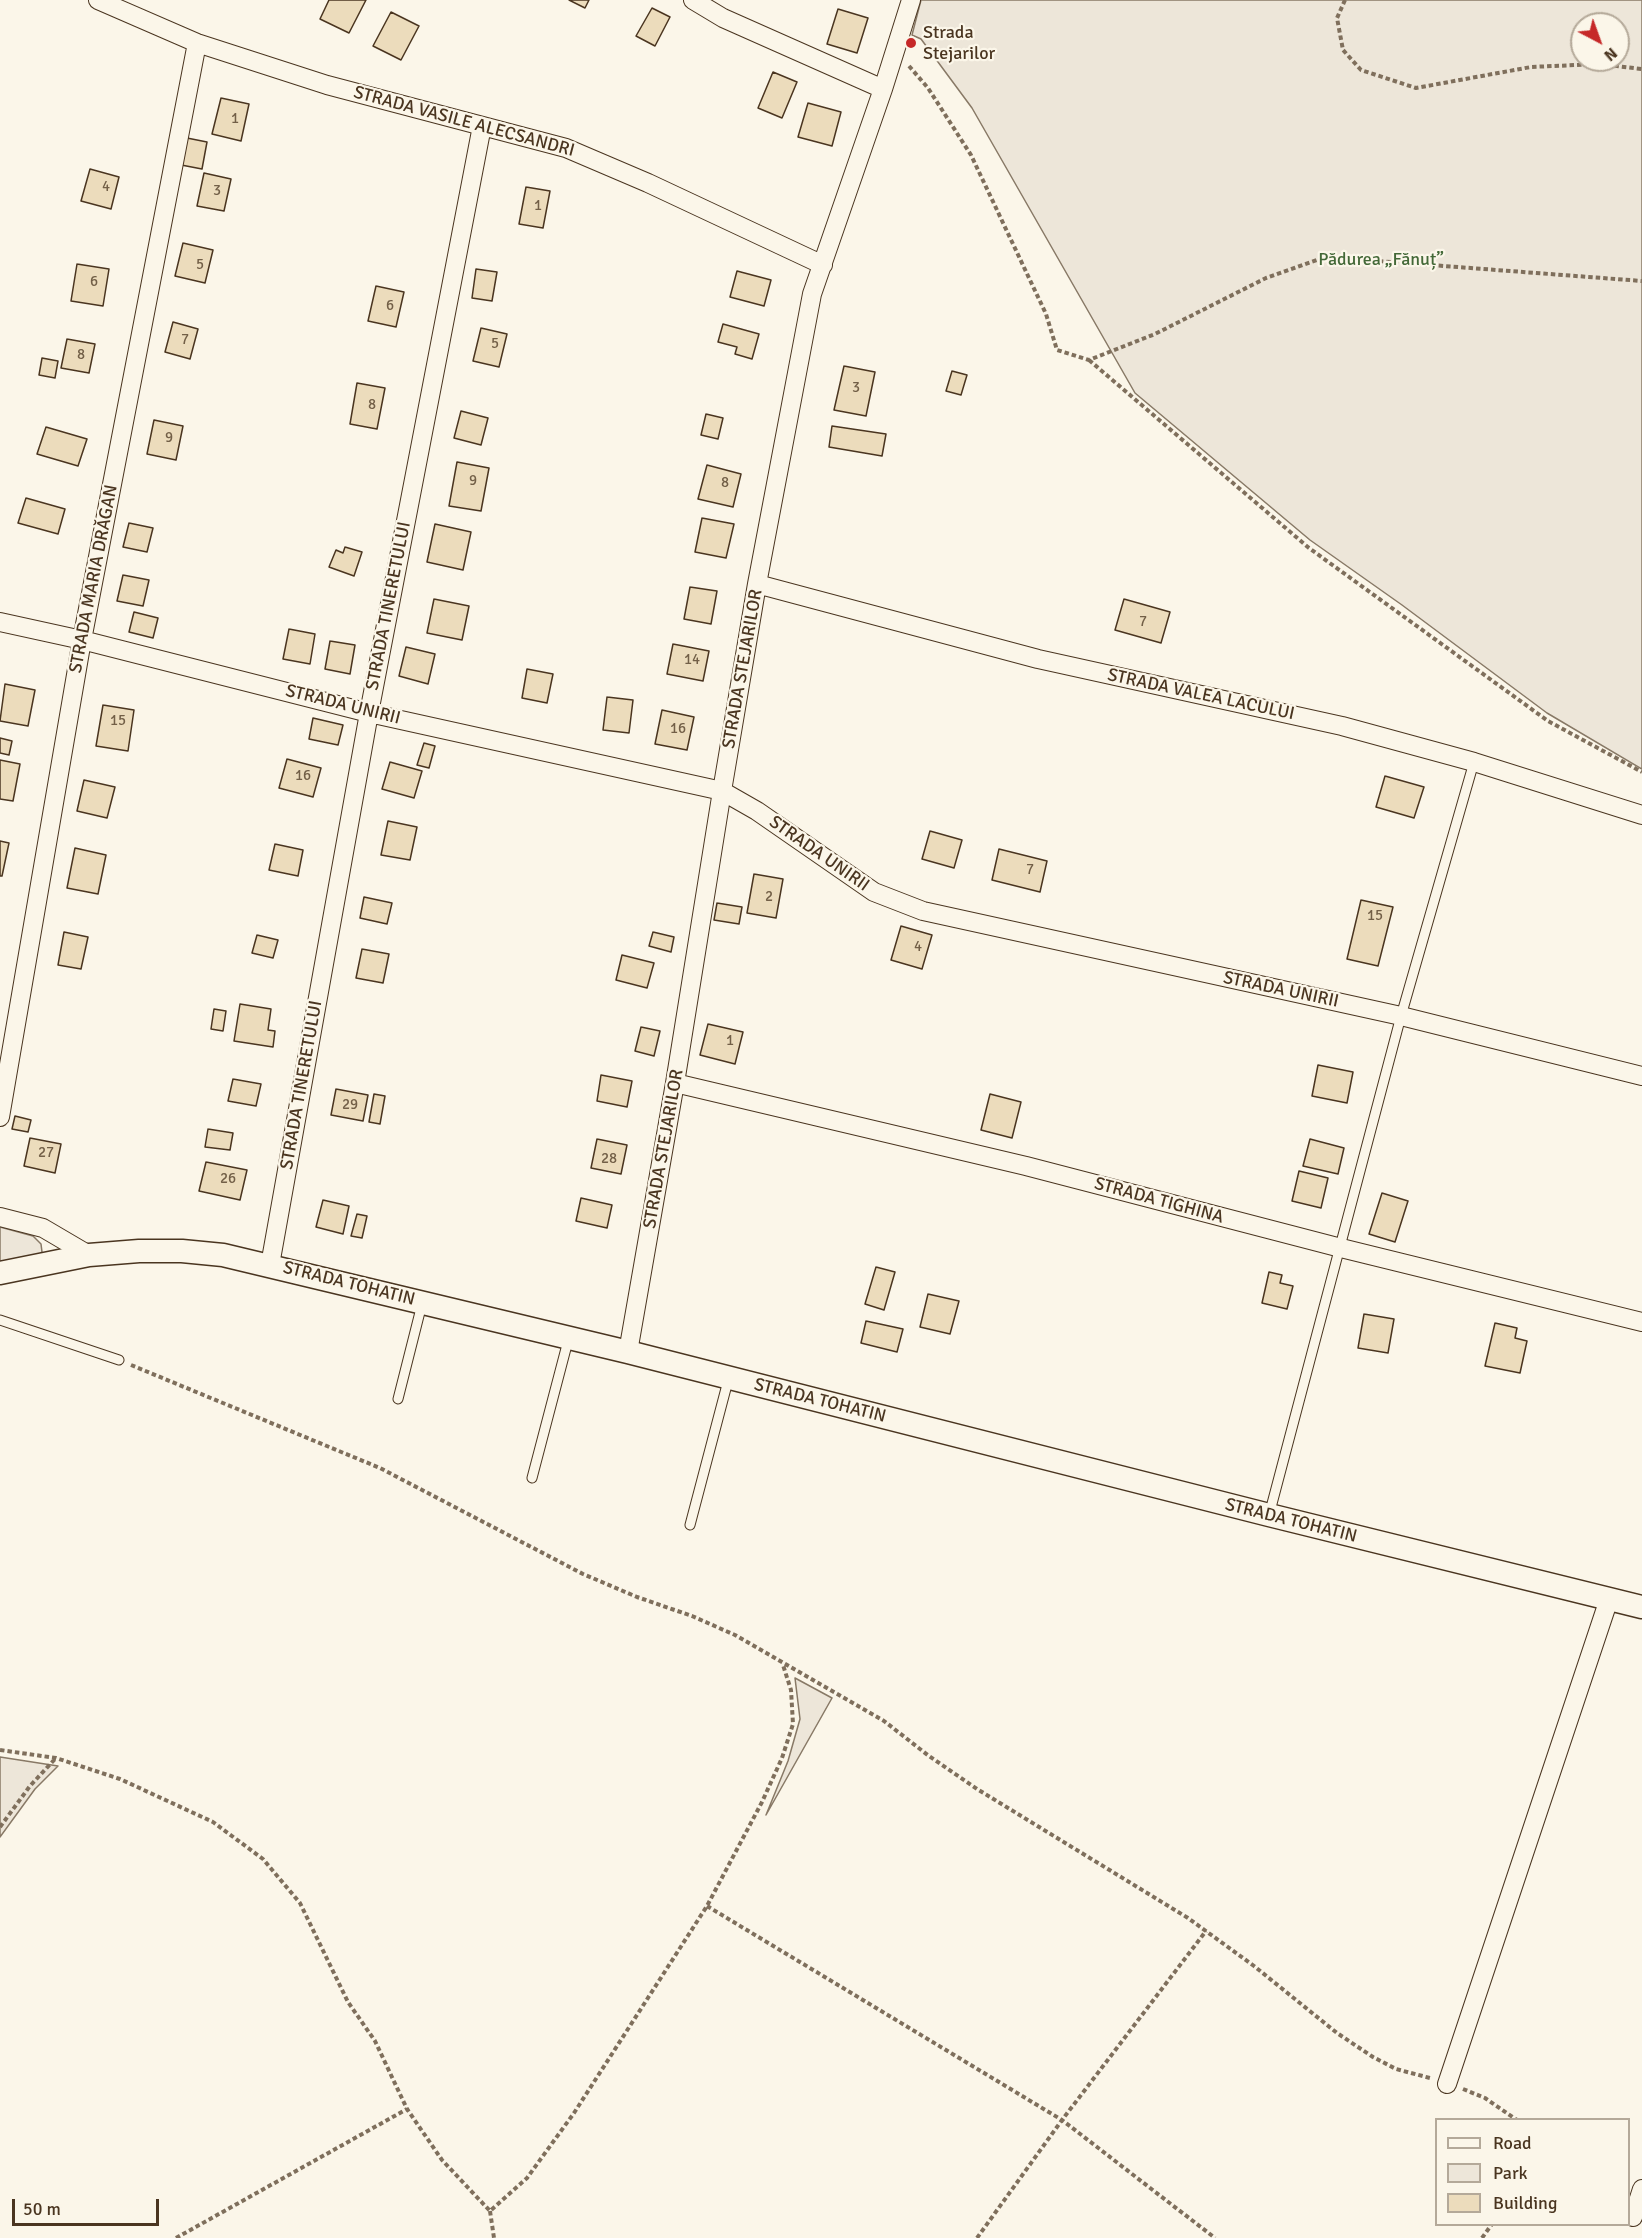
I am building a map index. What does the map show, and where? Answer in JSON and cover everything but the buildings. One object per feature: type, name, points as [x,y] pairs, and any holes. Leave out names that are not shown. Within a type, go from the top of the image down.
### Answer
[{"type":"street","name":"STRADA VASILE ALECSANDRI","points":[[98,0],[197,43],[327,85],[566,148],[648,183],[823,265]]},
{"type":"street","points":[[693,0],[723,18],[883,89]]},
{"type":"street","name":"STRADA STEJARILOR","points":[[628,1352],[675,1083],[722,790],[812,294],[883,89],[911,0]]},
{"type":"street","name":"STRADA MARIA DRĂGAN","points":[[0,1117],[82,640],[197,43]]},
{"type":"street","name":"STRADA TINERETULUI","points":[[270,1265],[369,713],[482,126]]},
{"type":"street","name":"STRADA VALEA LACULUI","points":[[758,584],[1038,659],[1342,726],[1474,762],[1642,815]]},
{"type":"street","name":"STRADA UNIRII","points":[[0,622],[82,640],[369,713],[722,790],[757,811],[874,892],[923,911],[1401,1016],[1642,1076]]},
{"type":"street","name":"STRADA TIGHINA","points":[[675,1083],[1026,1166],[1341,1248],[1642,1322]]},
{"type":"street","points":[[0,1217],[43,1228],[89,1255]]},
{"type":"street","name":"STRADA TOHATIN","points":[[0,1273],[89,1255],[139,1251],[182,1251],[223,1255],[568,1337],[1642,1607]]},
{"type":"street","points":[[1447,2084],[1609,1599]]},
{"type":"street","points":[[1633,2217],[1642,2189]]},
{"type":"lane","points":[[1269,1515],[1401,1016],[1474,762]]},
{"type":"lane","points":[[398,1399],[422,1301]]},
{"type":"lane","points":[[0,1320],[119,1360]]},
{"type":"lane","points":[[532,1478],[568,1337]]},
{"type":"lane","points":[[690,1525],[729,1377]]},
{"type":"path","points":[[1345,0],[1336,18],[1343,50],[1361,70],[1416,88],[1531,67],[1599,64],[1642,69]]},
{"type":"path","points":[[895,51],[928,88],[971,155],[1046,314],[1057,350],[1089,360],[1310,548],[1548,721],[1642,772]]},
{"type":"path","points":[[1089,360],[1155,334],[1266,278],[1325,257],[1642,280]]},
{"type":"path","points":[[119,1360],[201,1396],[380,1468],[583,1574],[637,1598],[692,1616],[735,1635],[884,1721],[977,1789],[1206,1931],[1337,2033],[1372,2057],[1396,2068],[1485,2098],[1514,2118]]},
{"type":"path","points":[[490,2211],[527,2178],[574,2113],[707,1906],[762,1802],[782,1758],[793,1724],[791,1690],[783,1664]]},
{"type":"path","points":[[0,1750],[56,1758],[120,1779],[213,1822],[263,1859],[300,1903],[348,2002],[375,2041],[407,2109],[442,2160],[490,2211],[494,2236],[500,2238]]},
{"type":"path","points":[[0,1827],[30,1786],[56,1758]]},
{"type":"path","points":[[707,1906],[1062,2120],[1215,2238]]},
{"type":"path","points":[[977,2238],[1062,2120],[1206,1931]]},
{"type":"path","points":[[176,2238],[407,2109]]},
{"type":"green space","name":"Pădurea „Fănuț”","points":[[921,0],[1642,0],[1642,769],[1547,713],[1310,540],[1135,393],[972,108],[921,39],[912,35]]},
{"type":"green space","points":[[0,1227],[33,1236],[41,1244],[42,1252],[36,1258],[0,1264]]},
{"type":"green space","points":[[795,1678],[832,1698],[766,1815],[788,1761],[800,1719]]},
{"type":"green space","points":[[0,1757],[58,1766],[35,1789],[0,1837]]},
{"type":"place","name":"Strada Stejarilor","points":[[911,43]]}]
